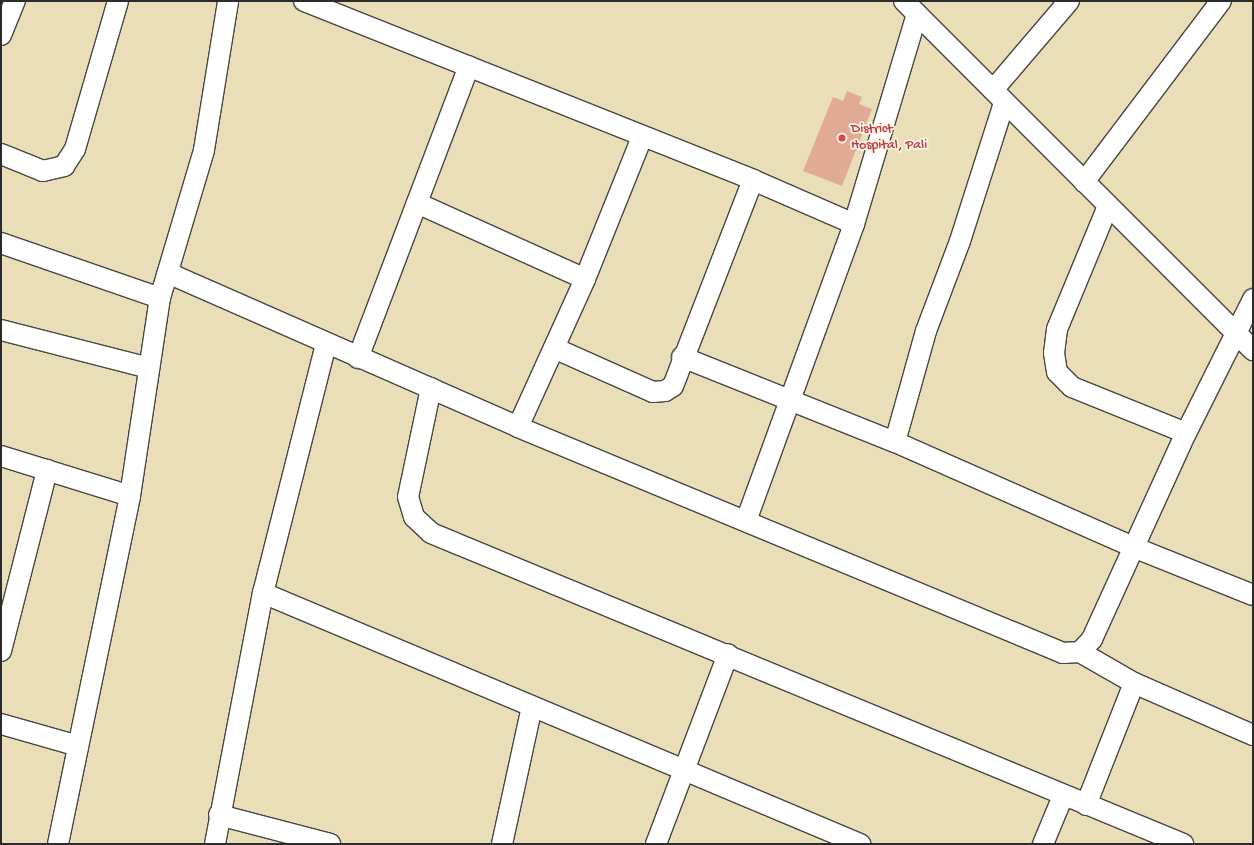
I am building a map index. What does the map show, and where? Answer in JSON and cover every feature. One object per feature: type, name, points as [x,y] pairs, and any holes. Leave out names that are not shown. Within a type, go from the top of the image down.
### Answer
[{"type":"street","points":[[1,35],[15,1]]},
{"type":"street","points":[[1,154],[43,171],[64,166],[75,149],[118,1]]},
{"type":"street","points":[[58,844],[130,496],[160,298],[204,150],[228,1]]},
{"type":"street","points":[[304,1],[753,180],[854,224]]},
{"type":"street","points":[[895,442],[926,331],[960,241],[999,96],[1069,1]]},
{"type":"street","points":[[1084,182],[1221,1]]},
{"type":"street","points":[[911,7],[1234,333],[1253,350]]},
{"type":"street","points":[[746,521],[854,224],[911,7]]},
{"type":"street","points":[[358,358],[469,66]]},
{"type":"street","points":[[518,427],[585,279],[642,137]]},
{"type":"street","points":[[554,348],[653,392],[665,392],[673,386],[682,357],[753,180]]},
{"type":"street","points":[[417,202],[585,279]]},
{"type":"street","points":[[1108,206],[1057,329],[1054,353],[1057,372],[1072,387],[1186,433]]},
{"type":"street","points":[[1,242],[160,298]]},
{"type":"street","points":[[168,273],[326,344],[431,388],[518,427],[746,521],[1043,647],[1063,653],[1080,652],[1134,683],[1253,735]]},
{"type":"street","points":[[1080,652],[1092,639],[1103,619],[1133,547],[1186,433],[1234,333],[1253,299]]},
{"type":"street","points":[[1,330],[149,368]]},
{"type":"street","points":[[215,844],[219,815],[263,593],[326,344]]},
{"type":"street","points":[[682,357],[895,442],[1133,547],[1252,592]]},
{"type":"street","points":[[431,388],[408,497],[414,517],[431,532],[728,654],[1063,796],[1183,844]]},
{"type":"street","points":[[1,456],[130,496]]},
{"type":"street","points":[[1,651],[47,470]]},
{"type":"street","points":[[263,593],[860,844]]},
{"type":"street","points":[[656,844],[728,654]]},
{"type":"street","points":[[1086,805],[1134,683]]},
{"type":"street","points":[[502,844],[532,706]]},
{"type":"street","points":[[1,724],[78,746]]},
{"type":"street","points":[[1043,844],[1063,796]]},
{"type":"street","points":[[219,815],[330,844]]},
{"type":"building","points":[[847,91],[862,97],[859,104],[872,109],[842,186],[803,171],[833,97],[843,101]]},
{"type":"place","name":"District Hospital, Pali","points":[[842,138]]}]
